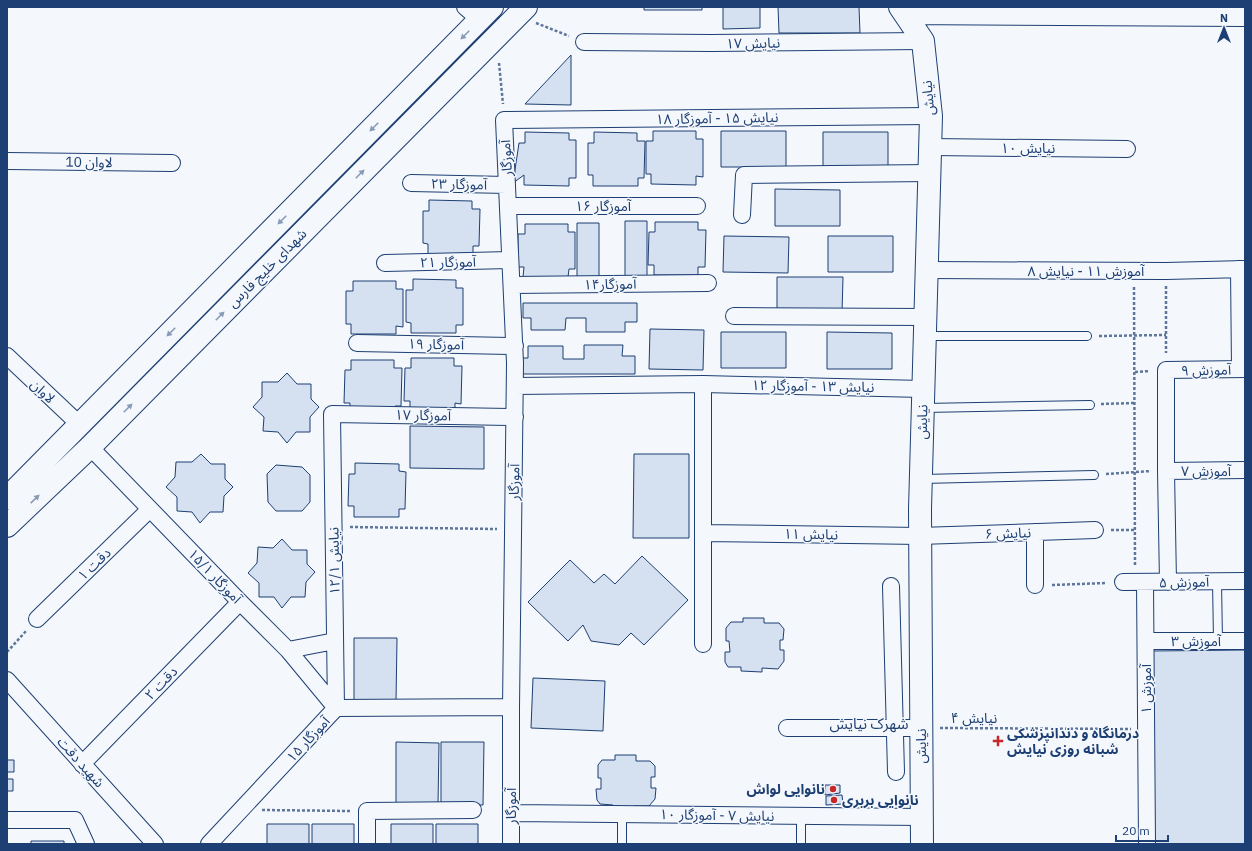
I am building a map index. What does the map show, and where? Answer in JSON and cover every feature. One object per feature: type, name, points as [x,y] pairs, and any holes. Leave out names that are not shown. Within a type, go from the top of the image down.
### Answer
[{"type":"main road","points":[[902,10],[1148,10],[1245,15]]},
{"type":"main road","name":"نیایش","points":[[902,10],[923,41],[931,116],[920,536],[922,844]]},
{"type":"main road","name":"شهدای خلیج فارس","points":[[7,498],[299,203],[479,11]]},
{"type":"main road","name":"شهدای خلیج فارس","points":[[7,526],[90,447],[522,11]]},
{"type":"main road","points":[[327,174],[328,183],[331,187],[345,190]]},
{"type":"main road","points":[[299,203],[308,204],[312,207],[315,216],[314,220]]},
{"type":"street","name":"نیایش ۱۷","points":[[584,42],[711,44],[923,41]]},
{"type":"street","name":"نیایش ۱۵ - آموزگار ۱۸","points":[[504,120],[931,116]]},
{"type":"street","name":"آموزگار","points":[[504,120],[515,346],[511,844]]},
{"type":"street","name":"نیایش ۱۰","points":[[930,148],[1127,149]]},
{"type":"street","name":"لاوان 10","points":[[7,161],[172,163]]},
{"type":"street","points":[[742,215],[744,175],[929,173]]},
{"type":"street","name":"آموزگار ۲۳","points":[[411,183],[507,184]]},
{"type":"street","name":"آموزگار ۱۶","points":[[508,206],[697,206]]},
{"type":"street","name":"آموزگار ۲۱","points":[[385,264],[510,260]]},
{"type":"street","points":[[1242,269],[1242,369]]},
{"type":"street","name":"آموزش ۱۱ - نیایش ۸","points":[[926,270],[1166,271],[1242,269]]},
{"type":"street","name":"آموزگار۱۴","points":[[512,285],[708,283]]},
{"type":"street","points":[[734,316],[925,326]]},
{"type":"street","name":"آموزگار ۱۹","points":[[357,343],[515,346]]},
{"type":"street","name":"لاوان","points":[[7,356],[80,425]]},
{"type":"street","name":"آموزش ۹","points":[[1166,370],[1242,369]]},
{"type":"street","points":[[1166,370],[1168,582]]},
{"type":"street","points":[[703,384],[703,644]]},
{"type":"street","name":"نیایش ۱۳ - آموزگار ۱۲","points":[[515,386],[703,384],[923,398]]},
{"type":"street","name":"آموزگار ۱۷","points":[[332,414],[515,417]]},
{"type":"street","name":"نیایش ۱۲/۱","points":[[332,414],[336,708]]},
{"type":"street","name":"آموزگار ۱۵/۱","points":[[90,447],[288,650],[336,708]]},
{"type":"street","name":"آموزش ۷","points":[[1166,471],[1245,470]]},
{"type":"street","name":"دقت ۱","points":[[38,619],[150,509]]},
{"type":"street","name":"نیایش ۶","points":[[920,536],[1095,530]]},
{"type":"street","points":[[1035,532],[1035,586]]},
{"type":"street","name":"نیایش ۱۱","points":[[703,533],[920,536]]},
{"type":"street","name":"آموزش ۵","points":[[1134,582],[1245,581]]},
{"type":"street","name":"آموزش ۱","points":[[1134,582],[1146,642],[1147,844]]},
{"type":"street","points":[[891,586],[896,772]]},
{"type":"street","name":"دقت ۲","points":[[82,764],[240,602]]},
{"type":"street","points":[[288,650],[335,641]]},
{"type":"street","name":"آموزش ۳","points":[[1146,642],[1245,641]]},
{"type":"street","name":"شهید دقت","points":[[7,680],[155,844]]},
{"type":"street","name":"آموزگار ۱۵","points":[[209,844],[336,708],[511,707]]},
{"type":"street","points":[[787,728],[921,728]]},
{"type":"street","points":[[367,844],[367,811],[473,810]]},
{"type":"street","name":"نیایش ۷ - آموزگار ۱۰","points":[[512,813],[922,817]]},
{"type":"street","points":[[7,820],[76,820],[86,844]]},
{"type":"lane","points":[[925,326],[1088,336]]},
{"type":"lane","points":[[923,398],[1090,404]]},
{"type":"lane","points":[[921,479],[1094,475]]},
{"type":"lane","points":[[1217,581],[1218,641]]},
{"type":"lane","points":[[622,814],[622,844]]},
{"type":"lane","points":[[801,816],[801,844]]},
{"type":"path","points":[[522,11],[584,42]]},
{"type":"path","points":[[497,36],[504,120]]},
{"type":"path","points":[[1035,586],[1134,582],[1134,271]]},
{"type":"path","points":[[1166,271],[1166,370]]},
{"type":"path","points":[[1088,336],[1166,335]]},
{"type":"path","points":[[1090,404],[1135,403]]},
{"type":"path","points":[[1094,475],[1134,471],[1166,471]]},
{"type":"path","points":[[333,527],[513,530]]},
{"type":"path","points":[[1095,530],[1135,530]]},
{"type":"path","points":[[7,652],[38,619]]},
{"type":"path","name":"نیایش ۴","points":[[921,728],[1147,729]]},
{"type":"path","points":[[242,810],[367,811]]},
{"type":"building","points":[[644,7],[702,7],[702,10],[644,10]]},
{"type":"building","points":[[723,7],[760,7],[760,28],[723,29]]},
{"type":"building","points":[[778,7],[859,7],[860,33],[779,33]]},
{"type":"building","points":[[571,55],[571,105],[525,104]]},
{"type":"building","points":[[653,131],[696,131],[696,139],[703,139],[703,177],[696,176],[696,185],[651,184],[651,174],[646,174],[646,141],[653,141]]},
{"type":"building","points":[[721,131],[786,131],[786,167],[721,167]]},
{"type":"building","points":[[525,132],[569,133],[569,140],[576,140],[576,178],[569,178],[569,186],[524,185],[524,175],[513,183],[519,143],[525,143]]},
{"type":"building","points":[[594,132],[637,133],[637,141],[645,141],[644,178],[638,178],[638,186],[593,186],[593,175],[588,175],[588,143],[594,143]]},
{"type":"building","points":[[823,132],[888,132],[888,168],[823,168]]},
{"type":"building","points":[[775,189],[840,190],[840,226],[775,226]]},
{"type":"building","points":[[429,200],[472,201],[472,209],[480,209],[479,246],[473,246],[473,254],[428,254],[428,244],[423,243],[423,211],[429,211]]},
{"type":"building","points":[[625,221],[647,221],[647,276],[625,276]]},
{"type":"building","points":[[655,222],[698,222],[698,230],[706,230],[705,267],[698,267],[698,275],[654,275],[654,265],[648,265],[649,232],[655,232]]},
{"type":"building","points":[[577,223],[599,223],[599,277],[577,277]]},
{"type":"building","points":[[525,224],[568,224],[568,232],[575,232],[575,269],[569,269],[568,277],[523,277],[524,267],[518,267],[518,234],[525,234]]},
{"type":"building","points":[[724,236],[789,237],[788,273],[723,272]]},
{"type":"building","points":[[828,236],[893,236],[893,272],[828,272]]},
{"type":"building","points":[[777,277],[843,277],[842,313],[777,313]]},
{"type":"building","points":[[413,279],[456,280],[456,288],[463,288],[463,325],[456,325],[456,333],[411,333],[411,323],[406,322],[406,290],[413,290]]},
{"type":"building","points":[[353,281],[396,281],[396,289],[403,289],[403,327],[396,326],[396,334],[351,334],[351,324],[346,324],[346,291],[353,291]]},
{"type":"building","points":[[523,303],[637,303],[637,322],[625,322],[625,332],[586,332],[586,318],[566,318],[565,330],[531,330],[531,318],[523,318]]},
{"type":"building","points":[[650,329],[704,330],[703,370],[649,369]]},
{"type":"building","points":[[721,332],[786,332],[786,368],[721,368]]},
{"type":"building","points":[[827,332],[892,333],[892,369],[827,369]]},
{"type":"building","points":[[584,345],[623,345],[622,356],[635,356],[635,374],[521,374],[521,358],[528,358],[528,346],[563,346],[563,359],[584,359]]},
{"type":"building","points":[[411,358],[454,358],[454,366],[462,366],[461,404],[455,403],[455,411],[410,411],[410,401],[404,401],[405,368],[411,368]]},
{"type":"building","points":[[351,360],[394,360],[394,368],[402,368],[401,406],[395,406],[395,414],[350,413],[350,403],[344,403],[345,370],[351,370]]},
{"type":"building","points":[[287,373],[297,384],[311,384],[311,399],[319,407],[310,417],[310,432],[296,432],[287,443],[278,432],[263,431],[264,417],[253,407],[262,397],[262,382],[278,382]]},
{"type":"building","points":[[410,426],[484,427],[484,469],[410,468]]},
{"type":"building","points":[[201,454],[211,464],[225,464],[225,479],[233,487],[224,496],[223,512],[210,512],[200,523],[192,512],[177,511],[177,497],[166,487],[175,477],[176,462],[192,462]]},
{"type":"building","points":[[634,454],[689,454],[689,538],[633,538]]},
{"type":"building","points":[[355,463],[399,464],[399,471],[406,472],[405,509],[399,509],[399,517],[354,517],[354,506],[348,506],[349,474],[355,474]]},
{"type":"building","points":[[276,465],[302,467],[310,475],[310,502],[302,511],[276,511],[268,502],[267,474]]},
{"type":"building","points":[[282,539],[292,550],[307,550],[307,564],[315,572],[306,582],[305,597],[291,597],[282,608],[274,597],[259,597],[259,583],[248,573],[257,563],[258,547],[273,548]]},
{"type":"building","points":[[642,556],[688,600],[644,645],[631,633],[619,645],[591,641],[583,625],[568,641],[528,602],[570,560],[594,583],[604,574],[615,584]]},
{"type":"building","points":[[743,618],[764,618],[764,623],[779,623],[784,629],[783,640],[780,640],[780,650],[784,650],[784,661],[778,669],[762,668],[762,672],[741,671],[741,667],[728,667],[725,662],[725,652],[730,652],[729,641],[726,641],[726,628],[731,622],[743,622]]},
{"type":"building","points":[[354,638],[397,638],[396,702],[354,701]]},
{"type":"building","points":[[1245,650],[1245,844],[1153,844],[1151,651]]},
{"type":"building","points":[[533,678],[605,681],[603,731],[531,728]]},
{"type":"building","points":[[396,742],[439,743],[438,805],[396,805]]},
{"type":"building","points":[[441,742],[484,742],[483,805],[441,805]]},
{"type":"building","points":[[615,755],[636,755],[636,761],[650,761],[655,766],[655,777],[651,777],[651,788],[656,788],[655,799],[649,806],[634,806],[634,809],[613,808],[613,805],[600,804],[597,800],[596,789],[601,789],[601,778],[598,778],[598,765],[602,760],[615,760]]},
{"type":"building","points":[[7,760],[14,760],[14,772],[7,772]]},
{"type":"building","points":[[7,779],[13,779],[13,791],[7,791]]},
{"type":"building","name":"نانوایی لواش","points":[[825,785],[840,785],[840,793],[825,795]]},
{"type":"building","name":"نانوایی بربری","points":[[842,795],[843,804],[826,805],[826,796]]},
{"type":"building","points":[[267,824],[309,824],[309,844],[267,844]]},
{"type":"building","points":[[312,824],[354,824],[354,844],[312,844]]},
{"type":"building","points":[[391,824],[433,824],[433,844],[391,844]]},
{"type":"building","points":[[436,824],[478,824],[478,844],[436,844]]},
{"type":"building","points":[[31,841],[64,841],[64,844],[31,844]]},
{"type":"place","name":"درمانگاه و دندانپزشکی شبانه روزی نیایش","points":[[998,741]]},
{"type":"place","name":"نانوایی لواش","points":[[833,789]]},
{"type":"place","name":"نانوایی بربری","points":[[834,800]]},
{"type":"district","name":"شهرک نیایش","points":[[869,724]]}]
